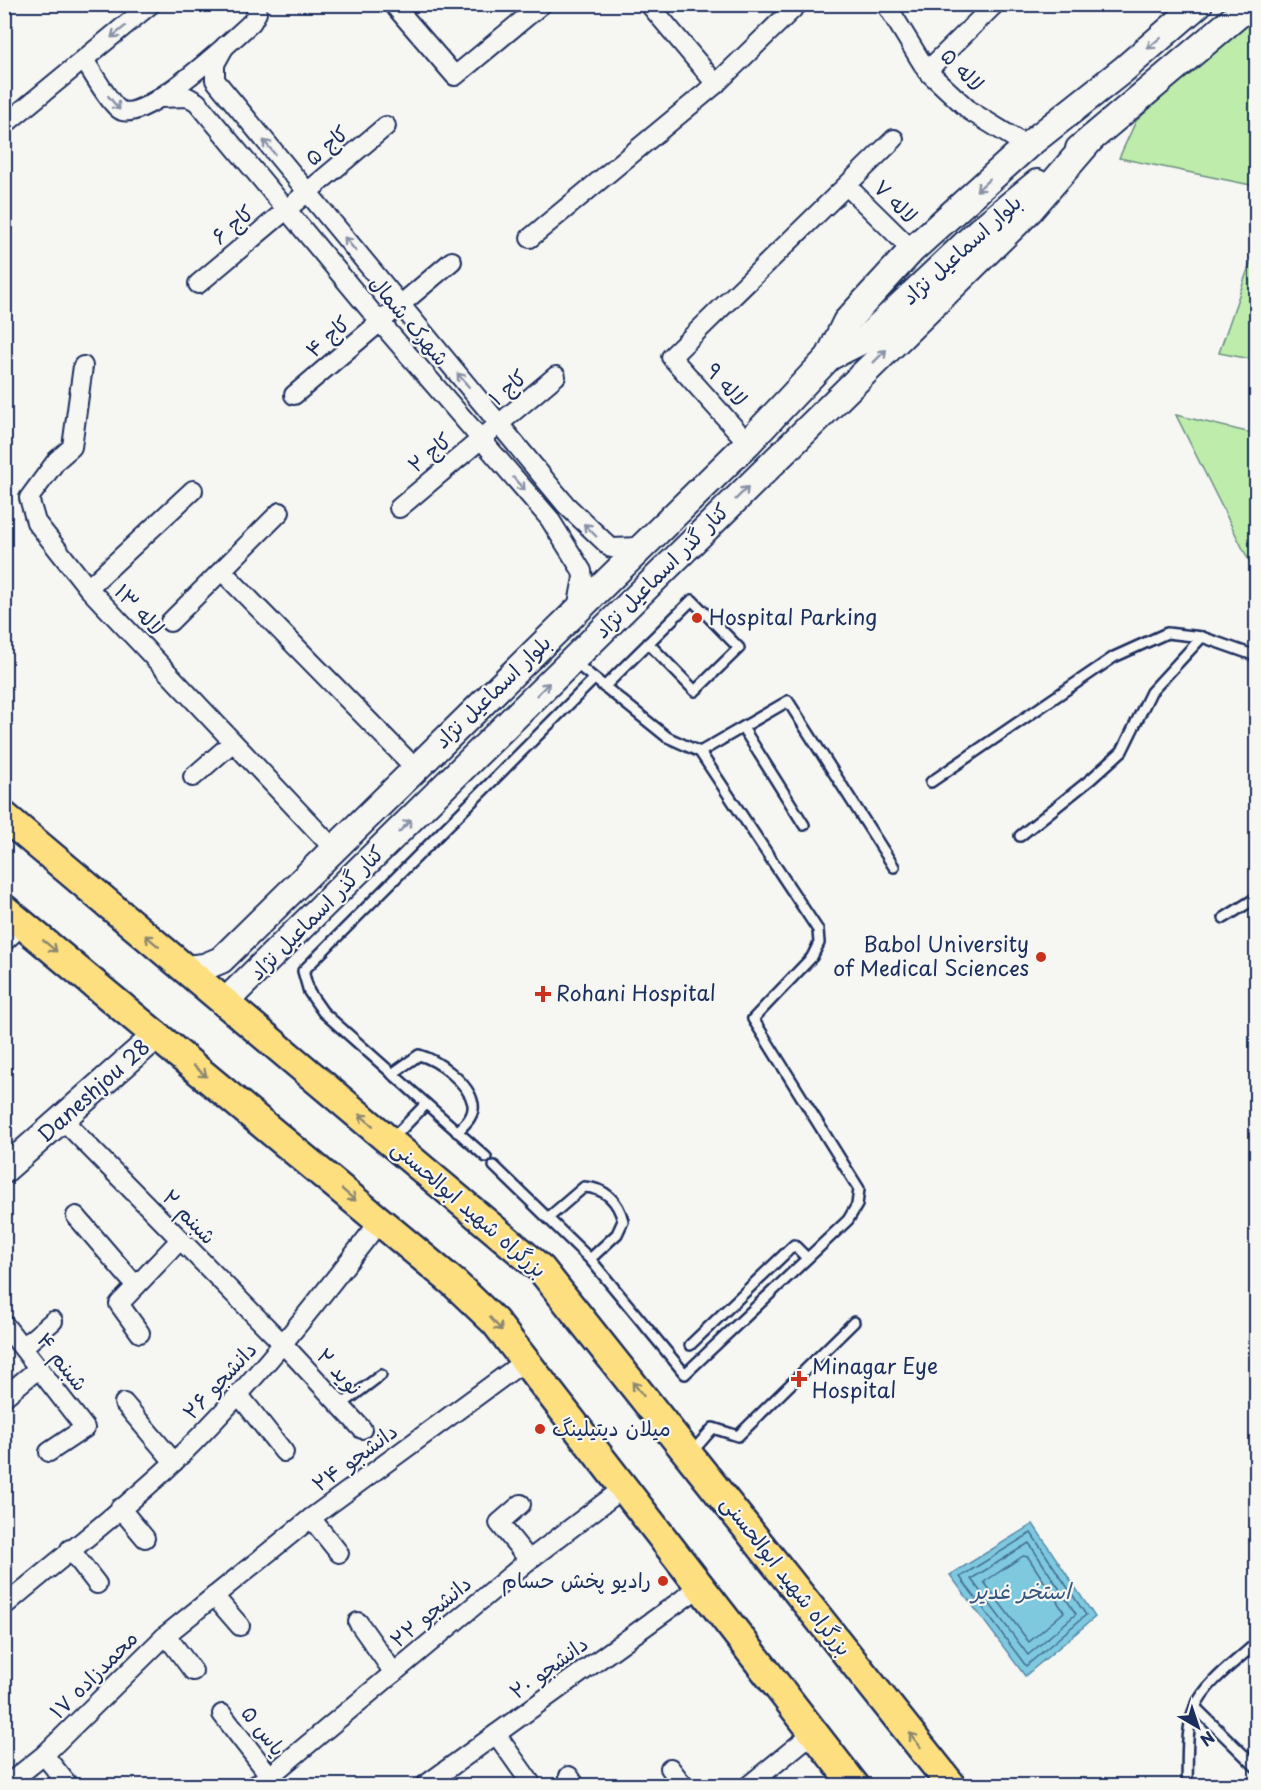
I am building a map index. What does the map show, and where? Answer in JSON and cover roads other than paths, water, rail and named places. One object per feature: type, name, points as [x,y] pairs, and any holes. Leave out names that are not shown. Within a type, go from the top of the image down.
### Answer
[{"type":"main road","name":"بلوار اسماعیل نژاد","points":[[221,960],[748,442],[829,357],[846,322],[912,250],[1027,146],[1122,70],[1199,4]]},
{"type":"main road","points":[[1092,138],[1251,4]]},
{"type":"main road","name":"بلوار اسماعیل نژاد","points":[[829,357],[865,339],[980,230],[1092,138]]},
{"type":"main road","name":"کنار گذر اسماعیل نژاد","points":[[228,999],[1030,210],[1092,138]]},
{"type":"main road","name":"بزرگراه شهید ابوالحسنی","points":[[4,816],[542,1269],[952,1785]]},
{"type":"main road","points":[[11,925],[157,1035],[478,1305],[526,1360],[855,1785]]},
{"type":"main road","points":[[185,969],[204,967],[221,960],[222,990],[265,1036]]},
{"type":"main road","name":"Daneshjou 28","points":[[7,1164],[63,1120],[157,1035]]},
{"type":"street","points":[[4,125],[152,4]]},
{"type":"street","points":[[84,60],[121,111],[142,109],[160,98],[252,22],[257,12],[255,4]]},
{"type":"street","points":[[393,4],[455,76],[542,4]]},
{"type":"street","points":[[530,238],[716,84],[798,4]]},
{"type":"street","name":"لاله ۵","points":[[886,4],[927,71],[970,111],[1027,146]]},
{"type":"street","points":[[927,71],[995,4]]},
{"type":"street","points":[[650,5],[716,84]]},
{"type":"street","name":"شهرک شمال","points":[[225,46],[215,64],[214,80],[297,200],[490,433],[611,548],[641,547]]},
{"type":"street","name":"شهرک شمال","points":[[160,98],[188,97],[197,102],[297,200],[490,433],[549,518],[582,571],[583,579],[577,609]]},
{"type":"street","name":"کاج ۵","points":[[297,200],[386,126]]},
{"type":"street","points":[[847,186],[894,139]]},
{"type":"street","name":"لاله ۷","points":[[847,186],[912,250]]},
{"type":"street","name":"لاله ۹","points":[[748,442],[671,357],[847,186]]},
{"type":"street","name":"کاج ۶","points":[[198,284],[297,200]]},
{"type":"street","name":"کاج ۴","points":[[294,395],[452,261]]},
{"type":"street","name":"لاله ۱۳","points":[[82,366],[72,447],[57,460],[29,498],[36,522],[88,588],[335,850]]},
{"type":"street","name":"کاج ۱","points":[[490,433],[556,376]]},
{"type":"street","name":"کاج ۲","points":[[399,508],[490,433]]},
{"type":"street","points":[[88,588],[193,490]]},
{"type":"street","points":[[549,518],[566,504]]},
{"type":"street","points":[[170,622],[280,512]]},
{"type":"street","points":[[222,571],[415,768]]},
{"type":"street","points":[[193,777],[232,743]]},
{"type":"street","name":"شبنم ۲","points":[[63,1120],[284,1345]]},
{"type":"street","points":[[76,1216],[136,1286]]},
{"type":"street","name":"دانشجو ۲۶","points":[[4,1606],[174,1462],[284,1345],[380,1221]]},
{"type":"street","points":[[140,1333],[119,1304],[180,1240]]},
{"type":"street","points":[[23,1347],[53,1321]]},
{"type":"street","name":"شبنم ۴","points":[[4,1324],[85,1428],[49,1452]]},
{"type":"street","name":"نوید ۲","points":[[284,1345],[362,1429]]},
{"type":"street","name":"دانشجو ۲۴","points":[[214,1596],[311,1518],[526,1360]]},
{"type":"street","points":[[4,1397],[39,1368]]},
{"type":"street","points":[[239,1395],[284,1452]]},
{"type":"street","points":[[124,1402],[174,1462]]},
{"type":"street","name":"دانشجو ۲۲","points":[[254,1785],[270,1776],[529,1560],[625,1487]]},
{"type":"street","points":[[521,1504],[499,1523],[529,1560]]},
{"type":"street","points":[[120,1508],[145,1538]]},
{"type":"street","points":[[311,1518],[339,1553]]},
{"type":"street","points":[[70,1550],[97,1584]]},
{"type":"street","name":"دانشجو ۲۰","points":[[424,1785],[701,1586]]},
{"type":"street","points":[[214,1596],[240,1626]]},
{"type":"street","name":"محمدزاده ۱۷","points":[[5,1785],[44,1755],[166,1635],[214,1596]]},
{"type":"street","points":[[358,1622],[394,1673]]},
{"type":"street","points":[[166,1635],[193,1671]]},
{"type":"street","name":"یاس ۵","points":[[222,1714],[270,1776]]},
{"type":"street","points":[[748,1785],[814,1732]]},
{"type":"street","points":[[496,1734],[530,1782]]},
{"type":"street","points":[[44,1755],[69,1785]]},
{"type":"street","points":[[670,1768],[684,1785]]},
{"type":"lane","points":[[604,687],[648,643],[692,600],[739,648],[695,691],[648,643]]},
{"type":"lane","points":[[931,782],[1114,657],[1167,633],[1202,637],[1257,656]]},
{"type":"lane","points":[[1020,836],[1122,751],[1151,692],[1202,637]]},
{"type":"lane","points":[[494,1166],[590,1259],[684,1374],[848,1220],[857,1205],[859,1189],[753,1019],[812,957],[819,943],[818,930],[700,752],[667,737],[572,661]]},
{"type":"lane","points":[[486,1157],[323,1012],[309,992],[303,971],[594,679]]},
{"type":"lane","points":[[700,752],[788,701],[894,867]]},
{"type":"lane","points":[[743,728],[804,825]]},
{"type":"lane","points":[[1224,918],[1257,897]]},
{"type":"lane","points":[[392,1074],[419,1055],[432,1059],[449,1073],[465,1089],[473,1105],[470,1119],[458,1132]]},
{"type":"lane","points":[[390,1141],[426,1104]]},
{"type":"lane","points":[[548,1218],[584,1187],[598,1188],[612,1200],[620,1210],[623,1221],[617,1234],[590,1259]]},
{"type":"lane","points":[[690,1345],[794,1245],[807,1258]]},
{"type":"lane","points":[[690,1454],[713,1428],[738,1436],[854,1323]]},
{"type":"lane","points":[[340,1406],[381,1375]]},
{"type":"lane","points":[[1187,1785],[1189,1731],[1195,1707],[1209,1687],[1257,1643]]},
{"type":"lane","points":[[1195,1707],[1257,1767]]},
{"type":"water","name":"استخر غدیر","points":[[1033,1524],[1095,1617],[1025,1676],[950,1575]]},
{"type":"place","name":"Hospital Parking","points":[[697,618]]},
{"type":"place","name":"Babol University of Medical Sciences","points":[[1041,957]]},
{"type":"place","name":"Rohani Hospital","points":[[543,994]]},
{"type":"place","name":"Minagar Eye Hospital","points":[[799,1379]]},
{"type":"place","name":"میلان دیتیلینگ","points":[[540,1429]]},
{"type":"place","name":"رادیو پخش حسام","points":[[663,1581]]}]
